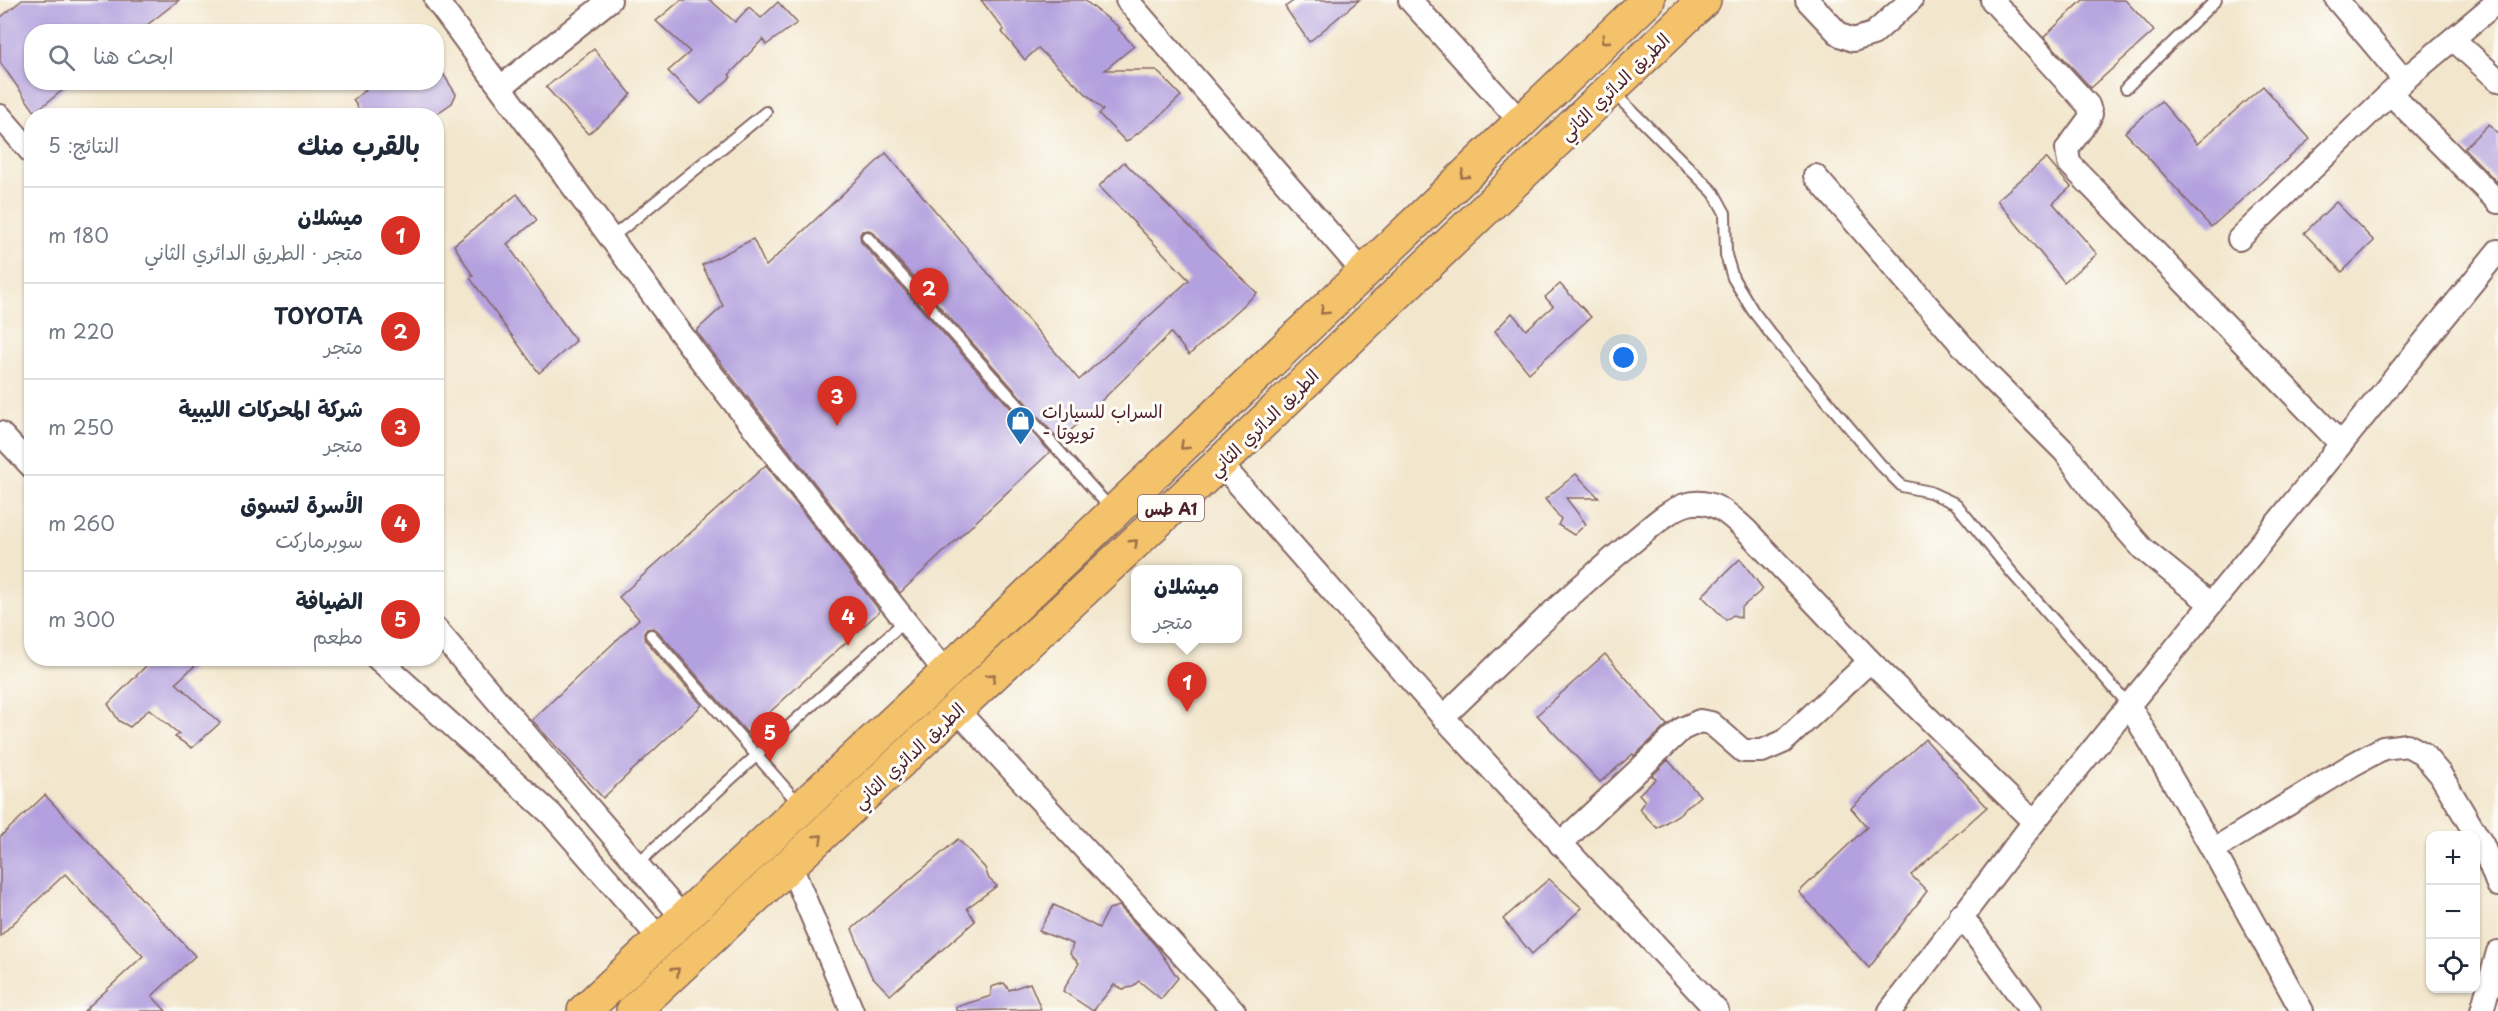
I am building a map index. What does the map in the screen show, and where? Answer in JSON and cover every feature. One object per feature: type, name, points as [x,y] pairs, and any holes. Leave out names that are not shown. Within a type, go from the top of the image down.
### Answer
[{"type":"highway","name":"الطريق الدائري الثاني","points":[[584,1011],[946,673],[1648,0]]},
{"type":"highway","name":"الطريق الدائري الثاني","points":[[633,1011],[1220,463],[1704,0]]},
{"type":"street","points":[[436,0],[696,354],[946,673]]},
{"type":"street","points":[[501,87],[610,0]]},
{"type":"street","points":[[1127,0],[1364,273]]},
{"type":"street","points":[[1410,0],[1520,121]]},
{"type":"street","points":[[1807,0],[1840,35],[1853,40],[1873,34],[1911,0]]},
{"type":"street","points":[[1992,0],[2088,105],[2091,114],[2089,119],[2067,149],[2069,163],[2341,444]]},
{"type":"street","points":[[2337,0],[2398,87],[2498,202]]},
{"type":"street","points":[[2239,239],[2398,87],[2498,1]]},
{"type":"street","points":[[2453,39],[2498,80]]},
{"type":"street","points":[[0,116],[24,144]]},
{"type":"street","points":[[1815,176],[1987,374],[2065,452],[2095,494],[2143,549],[2211,604]]},
{"type":"street","points":[[1890,1011],[2034,822],[2498,251]]},
{"type":"street","points":[[0,433],[24,458]]},
{"type":"street","points":[[1220,463],[1443,717],[1717,1011]]},
{"type":"street","points":[[1443,717],[1590,577],[1663,518],[1686,504],[1703,503],[1716,506],[1729,514],[1777,561],[1870,661],[2034,822]]},
{"type":"street","points":[[444,638],[637,864],[672,928]]},
{"type":"street","points":[[1560,844],[1682,729],[1700,721],[1711,723],[1743,751],[1762,751],[1783,742],[1870,661]]},
{"type":"street","points":[[386,666],[551,814],[672,928]]},
{"type":"street","points":[[2129,705],[2302,1011]]},
{"type":"street","points":[[957,710],[1234,1011]]},
{"type":"street","points":[[2213,850],[2362,759],[2383,748],[2407,745],[2422,753],[2446,783],[2483,846],[2498,885]]},
{"type":"street","points":[[790,864],[852,1011]]},
{"type":"street","points":[[1961,915],[2031,1011]]},
{"type":"street","points":[[2482,1011],[2498,952]]},
{"type":"lane","points":[[2126,88],[2216,0]]},
{"type":"lane","points":[[1611,90],[1714,193],[1725,213],[1728,265],[1744,296],[1770,333],[1873,456],[1902,486],[1930,492],[1956,504],[2012,573],[2129,705]]},
{"type":"lane","points":[[611,238],[766,112]]},
{"type":"lane","points":[[867,237],[1114,512]]},
{"type":"lane","points":[[637,864],[906,620]]},
{"type":"lane","points":[[651,635],[802,807]]},
{"type":"building","points":[[22,0],[179,0],[148,24],[24,24],[24,90],[63,90],[40,108],[32,108],[0,62],[0,18]]},
{"type":"building","points":[[681,0],[710,0],[735,22],[749,7],[761,18],[778,2],[797,23],[766,45],[763,39],[729,75],[731,77],[701,104],[668,71],[690,52],[656,21]]},
{"type":"building","points":[[981,0],[1084,0],[1120,28],[1118,29],[1134,46],[1105,70],[1156,70],[1181,96],[1159,117],[1126,142],[1099,114],[1103,110],[1038,48],[1025,60],[1002,32],[1004,30]]},
{"type":"building","points":[[1295,0],[1359,0],[1309,42],[1285,7]]},
{"type":"building","points":[[2083,0],[2125,0],[2154,31],[2091,88],[2044,37]]},
{"type":"building","points":[[594,49],[631,94],[616,111],[588,134],[546,87]]},
{"type":"building","points":[[444,75],[456,94],[452,103],[444,108],[358,108],[353,100],[366,90],[444,90]]},
{"type":"building","points":[[2263,86],[2310,139],[2211,227],[2125,132],[2161,101],[2197,144]]},
{"type":"building","points":[[2489,124],[2498,134],[2498,183],[2464,148]]},
{"type":"building","points":[[886,153],[1079,380],[1189,280],[1099,186],[1124,162],[1257,293],[1189,355],[1171,333],[1060,441],[873,232],[862,231],[861,242],[1050,452],[900,593],[696,331],[723,306],[702,265],[753,239],[766,266]]},
{"type":"building","points":[[2046,158],[2071,187],[2053,203],[2097,254],[2064,282],[1997,200]]},
{"type":"building","points":[[517,194],[537,220],[507,244],[576,341],[539,373],[470,278],[473,276],[454,245]]},
{"type":"building","points":[[2336,202],[2374,241],[2342,272],[2304,233]]},
{"type":"building","points":[[1560,284],[1591,317],[1529,373],[1495,331],[1512,313],[1526,330],[1553,306],[1545,297]]},
{"type":"building","points":[[766,465],[880,611],[747,733],[657,630],[647,629],[644,633],[645,640],[702,705],[603,798],[532,720],[639,619],[619,597]]},
{"type":"building","points":[[1576,474],[1599,498],[1566,498],[1586,524],[1574,535],[1558,525],[1561,519],[1545,499]]},
{"type":"building","points":[[1740,559],[1763,589],[1741,608],[1741,618],[1733,615],[1726,620],[1702,596]]},
{"type":"building","points":[[1605,654],[1667,725],[1634,756],[1633,754],[1600,782],[1537,715]]},
{"type":"building","points":[[146,666],[194,666],[176,683],[220,723],[192,748],[175,737],[179,734],[149,709],[130,727],[119,721],[108,704]]},
{"type":"building","points":[[1925,739],[1987,807],[1911,875],[1927,891],[1869,968],[1799,892],[1867,827],[1851,808]]},
{"type":"building","points":[[1668,760],[1700,796],[1678,815],[1657,828],[1639,809],[1645,801],[1639,794],[1656,779],[1652,776]]},
{"type":"building","points":[[45,795],[195,956],[152,996],[166,1011],[84,1011],[143,956],[65,874],[0,936],[0,837]]},
{"type":"building","points":[[958,839],[985,868],[989,879],[997,886],[967,908],[975,921],[890,995],[871,975],[852,929]]},
{"type":"building","points":[[1549,879],[1582,908],[1532,954],[1503,919]]},
{"type":"building","points":[[1054,905],[1099,928],[1109,909],[1119,906],[1156,946],[1178,978],[1161,999],[1139,981],[1132,987],[1123,989],[1114,985],[1093,1011],[1063,991],[1079,963],[1070,954],[1073,944],[1039,931]]},
{"type":"building","points":[[1004,983],[1009,990],[1030,983],[1041,1009],[956,1011],[956,1007],[991,996],[991,987]]},
{"type":"place","name":"TOYOTA","points":[[929,318]]},
{"type":"place","name":"شركة المحركات الليبية","points":[[837,426]]},
{"type":"place","name":"السراب للسيارات - تويوتا","points":[[1021,446]]},
{"type":"place","name":"الأسرة لتسوق","points":[[848,646]]},
{"type":"place","name":"ميشلان","points":[[1187,712]]},
{"type":"place","name":"الضيافة","points":[[770,762]]}]
